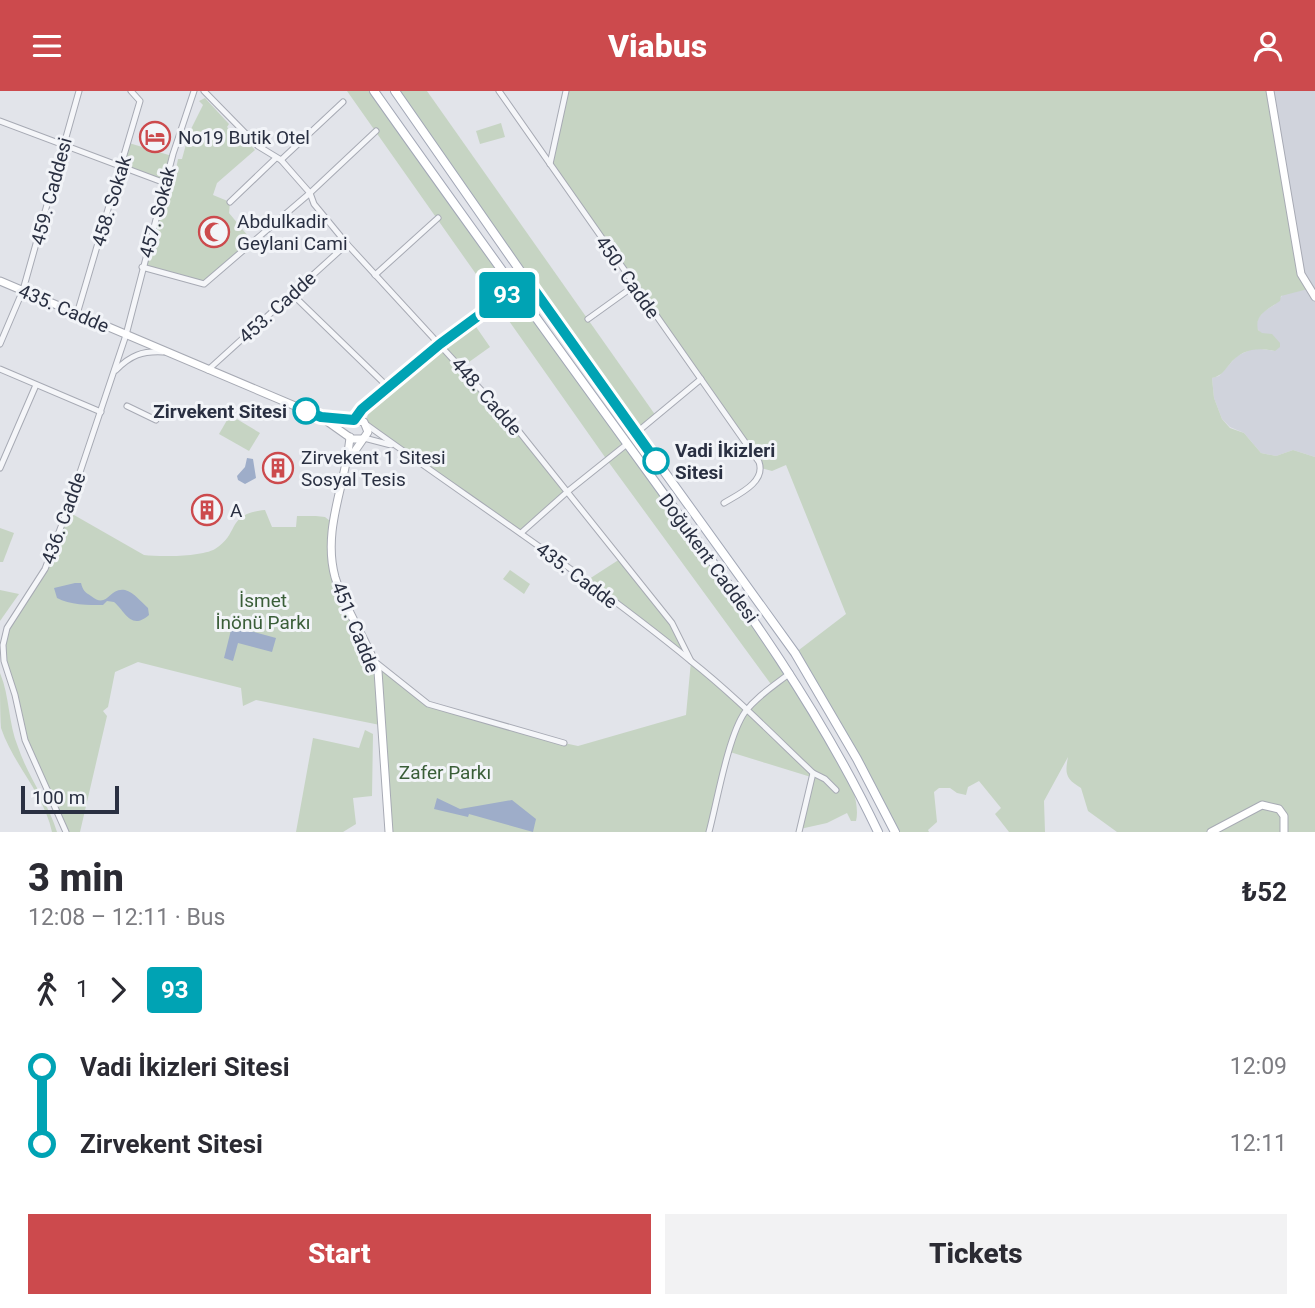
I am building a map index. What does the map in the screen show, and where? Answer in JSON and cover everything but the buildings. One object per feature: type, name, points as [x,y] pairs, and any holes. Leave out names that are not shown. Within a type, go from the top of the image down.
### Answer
[{"type":"main road","name":"Doğukent Caddesi","points":[[374,91],[514,290],[759,626],[845,767],[878,832]]},
{"type":"main road","name":"Doğukent Caddesi","points":[[395,91],[635,433],[795,653],[857,759],[895,832]]},
{"type":"street","name":"459. Caddesi","points":[[0,344],[23,291],[79,91]]},
{"type":"street","name":"458. Sokak","points":[[77,314],[140,101],[131,91]]},
{"type":"street","name":"457. Sokak","points":[[126,335],[165,183],[194,91]]},
{"type":"street","name":"448. Cadde","points":[[204,91],[258,146],[279,159],[310,193],[314,205],[347,244],[517,429],[672,623],[691,661]]},
{"type":"street","name":"450. Cadde","points":[[499,91],[759,462],[761,468],[755,482],[724,503]]},
{"type":"street","points":[[550,164],[566,91]]},
{"type":"street","points":[[1270,91],[1301,274],[1315,297]]},
{"type":"street","points":[[230,202],[343,103]]},
{"type":"street","points":[[0,121],[165,183]]},
{"type":"street","points":[[142,267],[204,284],[310,193],[376,131]]},
{"type":"street","points":[[375,275],[438,218]]},
{"type":"street","name":"453. Cadde","points":[[208,370],[347,244]]},
{"type":"street","points":[[346,465],[349,437],[347,426],[362,409],[440,344],[527,280]]},
{"type":"street","name":"435. Cadde","points":[[0,281],[321,417]]},
{"type":"street","points":[[588,319],[634,286]]},
{"type":"street","points":[[292,294],[389,388]]},
{"type":"street","name":"436. Cadde","points":[[66,832],[29,751],[4,661],[4,636],[45,569],[126,335]]},
{"type":"street","points":[[114,373],[137,353],[164,352]]},
{"type":"street","points":[[0,369],[101,412]]},
{"type":"street","points":[[635,433],[701,379]]},
{"type":"street","points":[[0,468],[36,384]]},
{"type":"street","points":[[346,465],[368,432],[368,411],[376,400]]},
{"type":"street","points":[[127,407],[156,419]]},
{"type":"street","points":[[321,417],[362,420],[367,425]]},
{"type":"street","points":[[321,417],[355,440],[363,438],[401,448]]},
{"type":"street","name":"435. Cadde","points":[[367,425],[522,533],[691,661],[813,773],[825,779],[836,790]]},
{"type":"street","points":[[522,533],[566,492],[627,443]]},
{"type":"street","points":[[0,447],[8,450]]},
{"type":"street","name":"451. Cadde","points":[[346,465],[333,516],[335,575],[346,606],[378,671],[389,832]]},
{"type":"street","points":[[374,661],[428,704],[564,743]]},
{"type":"street","points":[[709,832],[735,732],[747,710],[790,673]]},
{"type":"street","points":[[799,832],[813,773]]},
{"type":"street","points":[[1211,832],[1262,805],[1279,809],[1284,816],[1284,832]]},
{"type":"shaded area","points":[[1270,91],[1315,91],[1315,457],[1293,450],[1276,456],[1261,453],[1244,433],[1230,427],[1222,419],[1214,398],[1212,378],[1219,376],[1237,356],[1254,348],[1275,351],[1256,327],[1258,319],[1301,274]]},
{"type":"green space","points":[[347,91],[374,91],[790,673],[822,724],[844,767],[857,806],[856,821],[851,821],[847,813],[827,823],[800,829],[811,777],[730,752],[709,832],[389,832],[380,725],[256,700],[243,706],[241,688],[138,662],[115,672],[108,707],[103,711],[107,716],[80,832],[67,832],[29,751],[4,661],[4,636],[38,582],[67,511],[144,555],[160,556],[209,552],[223,543],[238,520],[252,512],[265,510],[272,527],[296,527],[297,516],[325,517],[330,521],[335,575],[374,661],[428,704],[564,743],[578,746],[686,715],[691,661],[746,709],[773,687],[607,460]]},
{"type":"green space","points":[[395,91],[427,91],[656,416],[636,433]]},
{"type":"green space","points":[[566,91],[1270,91],[1297,251],[1308,289],[1281,296],[1280,301],[1258,320],[1258,330],[1272,334],[1280,347],[1275,351],[1256,349],[1244,352],[1222,373],[1212,378],[1214,398],[1222,419],[1230,428],[1244,433],[1261,453],[1276,456],[1293,450],[1315,457],[1315,832],[1117,832],[1088,811],[1081,788],[1067,775],[1068,757],[1044,801],[1045,832],[1009,832],[995,814],[1001,808],[979,781],[968,787],[966,795],[950,788],[939,788],[934,792],[937,822],[929,832],[895,832],[795,653],[846,614],[786,465],[772,471],[761,468],[550,164]]},
{"type":"green space","points":[[205,98],[229,124],[227,127],[244,144],[248,142],[255,150],[217,183],[213,195],[230,202],[229,213],[253,242],[204,284],[142,267],[165,183],[121,167],[129,143],[172,156],[170,167],[176,169],[178,159],[182,159],[188,137],[184,132],[189,133],[203,105],[199,101]]},
{"type":"green space","points":[[501,123],[505,137],[480,144],[476,131]]},
{"type":"green space","points":[[472,321],[490,347],[462,367],[567,492],[521,533],[366,421],[371,405]]},
{"type":"green space","points":[[230,415],[260,433],[249,451],[219,434]]},
{"type":"green space","points":[[0,528],[14,533],[3,562],[0,562]]},
{"type":"green space","points":[[620,559],[672,623],[691,661],[586,581]]},
{"type":"green space","points":[[510,570],[530,584],[524,594],[503,579]]},
{"type":"green space","points":[[0,590],[19,594],[0,621]]},
{"type":"green space","points":[[0,673],[18,747],[57,832],[52,832],[36,792],[1,728]]},
{"type":"green space","points":[[365,730],[373,734],[372,796],[353,798],[356,824],[343,832],[296,832],[313,738],[359,748]]},
{"type":"water","points":[[247,458],[253,459],[256,478],[245,484],[238,480],[237,476],[245,467]]},
{"type":"water","points":[[81,583],[86,592],[101,601],[119,590],[128,591],[148,608],[149,615],[137,621],[129,618],[114,602],[85,605],[57,598],[54,588]]},
{"type":"water","points":[[232,626],[276,638],[272,652],[238,643],[233,661],[224,658]]},
{"type":"water","points":[[437,798],[460,809],[512,800],[536,819],[533,832],[469,814],[468,817],[434,809]]},
{"type":"bus line","name":"93","points":[[306,411],[321,417],[354,420],[362,409],[440,344],[527,280],[656,461]]},
{"type":"place","name":"No19 Butik Otel","points":[[155,137]]},
{"type":"place","name":"Abdulkadir Geylani Cami","points":[[214,232]]},
{"type":"place","name":"Zirvekent Sitesi","points":[[306,411]]},
{"type":"place","name":"Vadi İkizleri Sitesi","points":[[656,461]]},
{"type":"place","name":"Zirvekent 1 Sitesi Sosyal Tesis","points":[[278,468]]},
{"type":"place","name":"A","points":[[207,510]]},
{"type":"park label","name":"İsmet İnönü Parkı","points":[[263,611]]},
{"type":"park label","name":"Zafer Parkı","points":[[445,772]]}]
